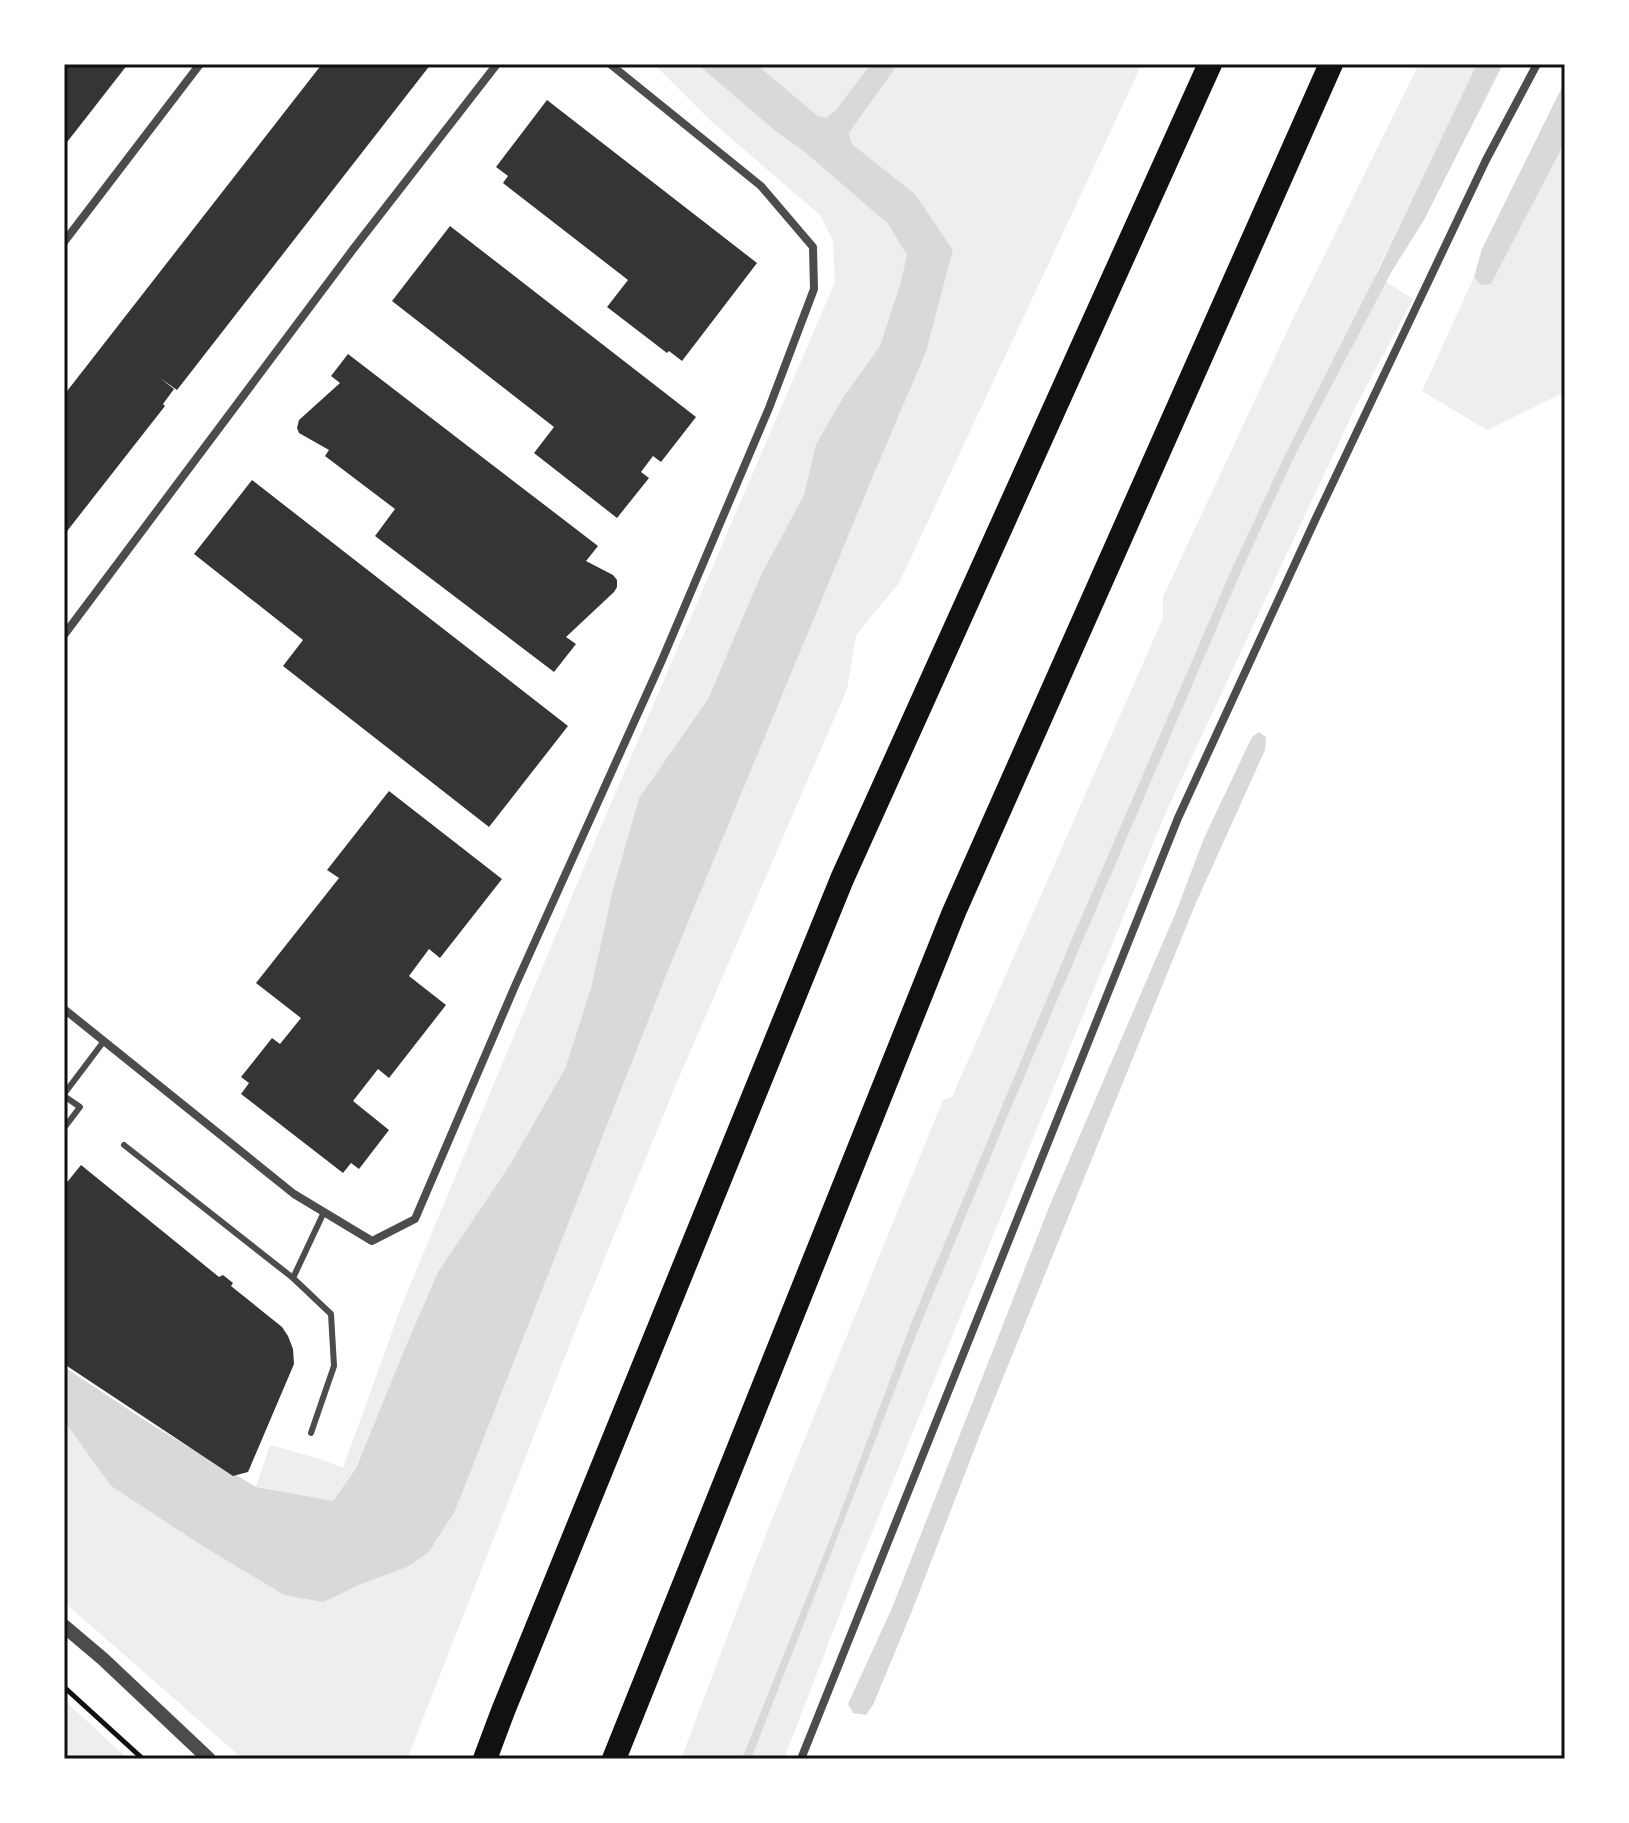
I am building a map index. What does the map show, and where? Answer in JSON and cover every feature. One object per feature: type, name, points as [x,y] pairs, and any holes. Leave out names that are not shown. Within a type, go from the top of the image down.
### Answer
[{"type":"highway","points":[[485,1759],[842,879],[1210,64]]},
{"type":"highway","points":[[614,1759],[954,912],[1331,64]]},
{"type":"street","points":[[64,242],[200,64]]},
{"type":"street","points":[[64,635],[354,248],[497,64]]},
{"type":"street","points":[[64,1009],[294,1194],[372,1241],[415,1219],[515,986],[668,646],[769,408],[814,289],[813,247],[761,186],[610,64]]},
{"type":"street","points":[[801,1759],[1178,818],[1479,174],[1537,64]]},
{"type":"street","points":[[64,1626],[209,1759]]},
{"type":"lane","points":[[64,1128],[80,1107],[64,1095],[104,1041]]},
{"type":"lane","points":[[124,1145],[293,1278],[331,1314],[334,1366],[311,1433]]},
{"type":"lane","points":[[293,1278],[324,1212]]},
{"type":"path","points":[[64,1687],[143,1759]]},
{"type":"shaded area","points":[[654,64],[697,64],[888,224],[907,255],[900,285],[880,346],[844,396],[816,444],[804,495],[761,576],[708,699],[639,798],[613,889],[591,988],[565,1069],[511,1163],[438,1272],[356,1467],[333,1501],[256,1487],[270,1445],[343,1468],[401,1307],[603,822],[835,282],[833,241],[820,215],[712,122]]},
{"type":"shaded area","points":[[697,64],[756,64],[818,116],[826,118],[835,111],[871,64],[898,64],[849,133],[852,144],[915,194],[953,250],[926,352],[669,968],[455,1511],[429,1552],[407,1567],[323,1602],[284,1595],[111,1486],[64,1423],[64,1367],[152,1425],[256,1487],[333,1501],[356,1468],[438,1272],[511,1163],[565,1069],[591,988],[613,889],[639,798],[708,699],[761,575],[804,495],[816,444],[844,396],[880,346],[907,255],[888,224]]},
{"type":"shaded area","points":[[756,64],[871,64],[835,112],[826,118],[818,116]]},
{"type":"shaded area","points":[[898,64],[1142,64],[899,583],[856,635],[847,689],[674,1089],[407,1759],[243,1759],[64,1602],[64,1423],[111,1486],[284,1595],[323,1601],[407,1567],[430,1551],[455,1511],[669,968],[926,352],[953,250],[915,194],[852,144],[849,133]]},
{"type":"shaded area","points":[[1419,64],[1478,64],[1375,275],[1413,299],[1356,406],[1166,812],[857,1569],[784,1759],[681,1759],[766,1534],[943,1100],[952,1097],[1163,618],[1163,597],[1290,325]]},
{"type":"shaded area","points":[[1477,64],[1503,64],[1424,220],[1392,271],[1294,457],[1239,576],[919,1328],[751,1759],[742,1759],[836,1524],[910,1326],[1230,573]]},
{"type":"shaded area","points":[[1565,81],[1565,142],[1491,284],[1481,285],[1474,277],[1482,249]]},
{"type":"shaded area","points":[[1565,142],[1565,392],[1487,430],[1422,391],[1474,277],[1481,284],[1491,284]]},
{"type":"shaded area","points":[[1259,732],[1266,737],[1265,750],[1195,905],[983,1427],[912,1611],[873,1705],[866,1715],[853,1713],[848,1704],[892,1608],[1049,1207],[1176,912],[1204,838],[1252,737]]},
{"type":"shaded area","points":[[64,1700],[128,1759],[64,1759]]},
{"type":"building","points":[[64,64],[128,64],[64,146]]},
{"type":"building","points":[[322,64],[431,64],[177,390],[160,378],[174,389],[163,404],[165,406],[64,535],[64,395]]},
{"type":"building","points":[[547,100],[757,263],[682,361],[607,307],[628,280],[503,183],[508,176],[496,167]]},
{"type":"building","points":[[450,226],[696,417],[661,462],[653,456],[641,472],[649,478],[617,518],[534,453],[554,427],[392,301]]},
{"type":"building","points":[[348,354],[598,546],[586,561],[613,575],[617,587],[566,637],[576,644],[554,672],[375,536],[395,509],[325,456],[329,450],[299,433],[299,420],[340,383],[331,376]]},
{"type":"building","points":[[252,480],[568,726],[489,827],[283,666],[303,640],[194,554]]},
{"type":"building","points":[[389,791],[502,879],[440,958],[429,949],[409,976],[446,1005],[389,1078],[378,1069],[353,1101],[389,1130],[359,1169],[351,1163],[343,1173],[241,1094],[249,1083],[241,1077],[272,1038],[280,1044],[301,1018],[256,983],[339,878],[327,870]]},
{"type":"building","points":[[81,1165],[219,1277],[223,1275],[233,1283],[231,1286],[282,1327],[288,1336],[294,1364],[248,1472],[233,1476],[64,1364],[64,1186]]}]
